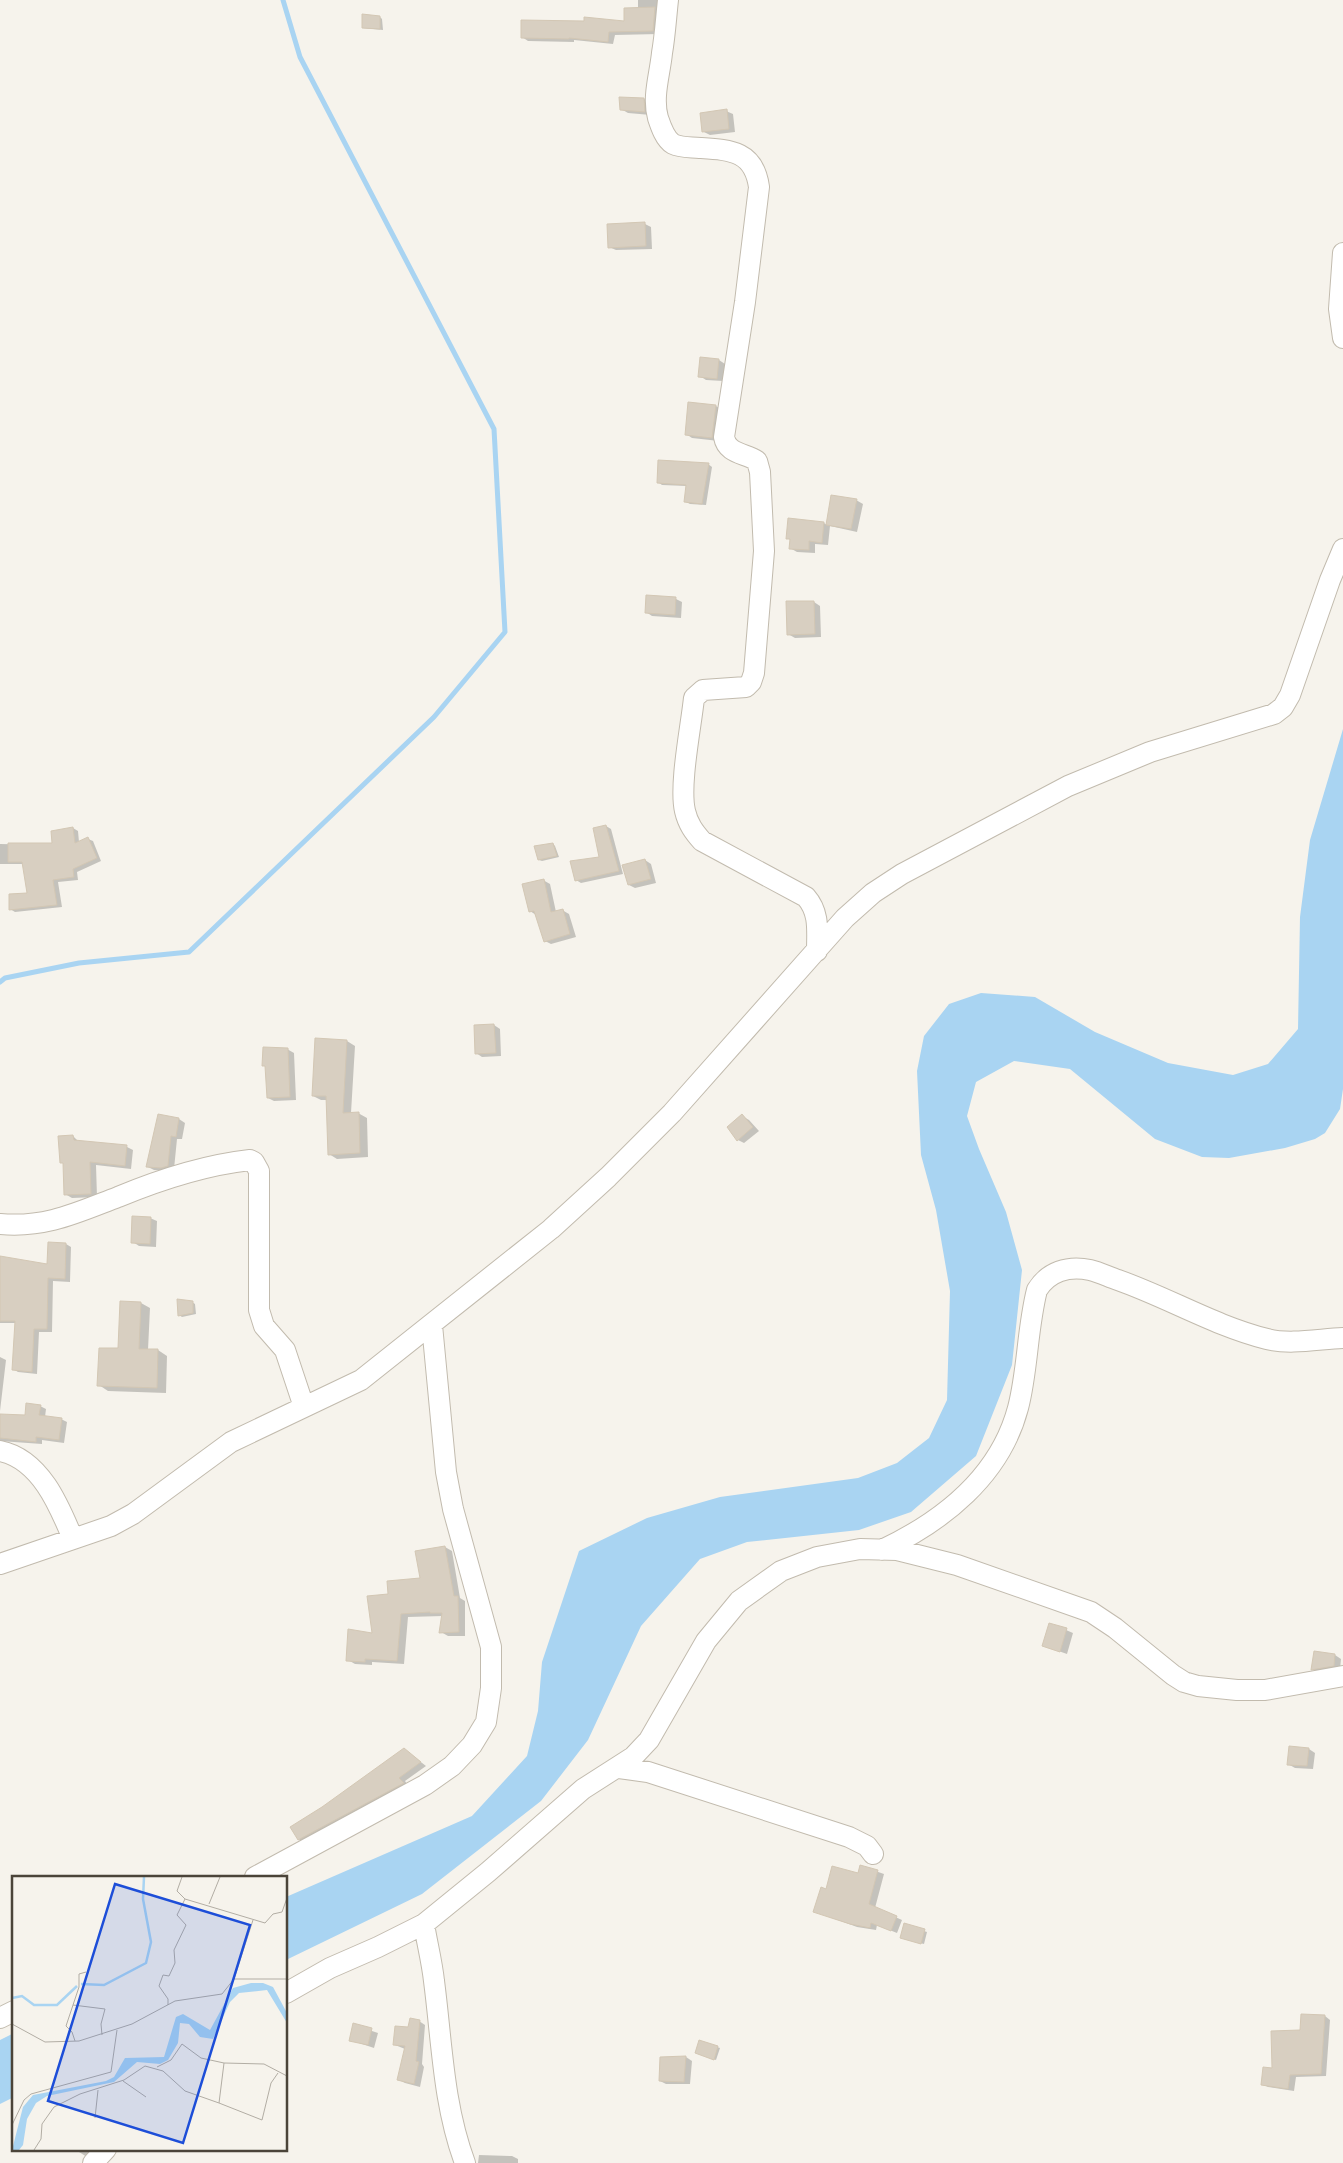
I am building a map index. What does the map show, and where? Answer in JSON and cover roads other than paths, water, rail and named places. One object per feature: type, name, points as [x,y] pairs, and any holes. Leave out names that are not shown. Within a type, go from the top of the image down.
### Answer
[{"type":"street","points":[[668,0],[656,101],[664,134],[673,144],[682,147],[719,149],[746,158],[752,164],[757,175],[759,187],[745,302],[724,437],[725,442],[733,451],[757,461],[760,472],[764,551],[754,673],[751,682],[746,687],[703,690],[694,698],[684,788],[685,810],[691,828],[702,841],[845,918]]},
{"type":"street","points":[[1343,253],[1339,309],[1343,338]]},
{"type":"street","points":[[0,1564],[111,1526],[133,1514],[231,1442],[361,1380],[551,1229],[608,1177],[672,1113],[845,918],[874,893],[902,874],[955,844],[1068,786],[1150,752],[1274,714],[1283,706],[1290,695],[1330,580],[1343,549]]},
{"type":"street","points":[[806,897],[815,911],[817,920],[817,951]]},
{"type":"street","points":[[0,1224],[29,1225],[50,1222],[69,1217],[160,1182],[215,1166],[250,1160],[254,1162],[259,1171],[259,1310],[264,1326],[285,1350],[304,1407]]},
{"type":"street","points":[[881,1550],[920,1530],[940,1517],[985,1474],[1003,1446],[1018,1408],[1037,1290],[1043,1280],[1054,1272],[1068,1269],[1089,1270],[1132,1285],[1213,1321],[1270,1340],[1298,1341],[1343,1338]]},
{"type":"street","points":[[257,1876],[425,1785],[452,1766],[472,1745],[486,1722],[491,1688],[491,1647],[451,1500],[446,1472],[432,1325]]},
{"type":"street","points":[[0,1451],[24,1461],[37,1474],[55,1498],[73,1539]]},
{"type":"street","points":[[288,1993],[330,1968],[424,1924],[488,1872],[583,1789],[619,1768],[633,1757],[649,1740],[706,1641],[739,1601],[781,1571],[818,1557],[860,1549],[897,1550],[957,1564],[1091,1612],[1115,1628],[1184,1682],[1211,1688],[1265,1690],[1343,1676]]},
{"type":"street","points":[[619,1768],[648,1772],[849,1837],[867,1846],[873,1854]]},
{"type":"street","points":[[424,1924],[434,1979],[442,2069],[449,2108],[465,2163]]},
{"type":"street","points":[[0,2018],[12,2011]]},
{"type":"street","points":[[94,2163],[105,2150]]},
{"type":"water","points":[[1343,729],[1343,1089],[1340,1109],[1325,1133],[1315,1139],[1285,1148],[1229,1158],[1202,1157],[1155,1139],[1070,1069],[1014,1061],[976,1082],[967,1116],[1006,1212],[1022,1270],[1012,1365],[976,1456],[911,1512],[859,1530],[747,1542],[700,1559],[641,1626],[588,1740],[541,1801],[422,1894],[288,1959],[288,1896],[472,1816],[527,1756],[538,1711],[542,1662],[579,1551],[647,1518],[720,1497],[858,1478],[897,1463],[929,1438],[947,1400],[950,1291],[936,1210],[921,1155],[917,1071],[924,1036],[949,1004],[981,993],[1035,997],[1095,1032],[1168,1063],[1233,1075],[1268,1064],[1298,1029],[1300,917],[1310,840]]},
{"type":"water","points":[[12,2034],[12,2098],[0,2104],[0,2040]]},
{"type":"waterway","points":[[0,982],[5,978],[79,963],[189,952],[434,717],[505,632],[494,429],[300,57],[283,0]]}]
